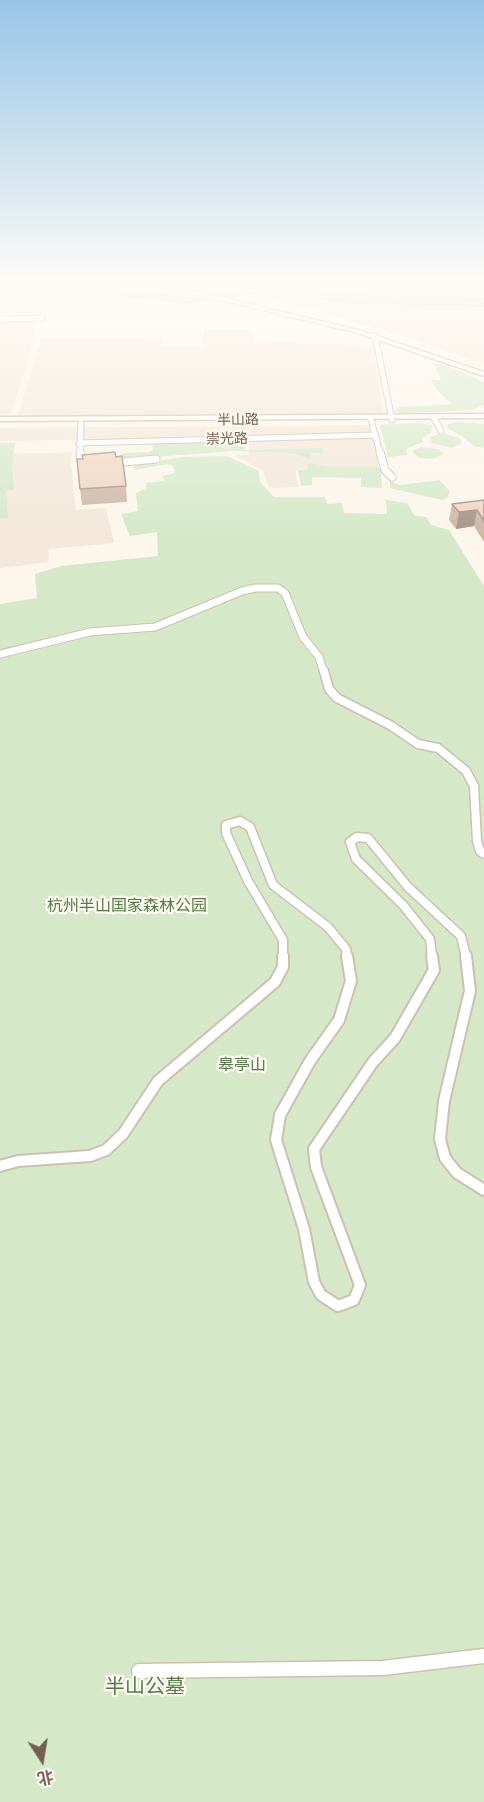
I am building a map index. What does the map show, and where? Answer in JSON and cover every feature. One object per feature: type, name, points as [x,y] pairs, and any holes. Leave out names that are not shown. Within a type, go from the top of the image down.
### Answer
[{"type":"main road","points":[[464,367],[484,374]]},
{"type":"main road","name":"半山路","points":[[0,421],[481,417]]},
{"type":"main road","name":"半山路","points":[[0,421],[81,423],[481,417]]},
{"type":"street","points":[[381,367],[392,418]]},
{"type":"street","points":[[434,418],[441,431]]},
{"type":"street","points":[[371,420],[385,470],[392,477]]},
{"type":"street","points":[[81,423],[79,442],[82,466],[98,465]]},
{"type":"street","name":"崇光路","points":[[79,442],[376,435]]},
{"type":"street","points":[[106,464],[156,459]]},
{"type":"street","points":[[0,654],[90,632],[155,627],[249,589],[267,586],[278,588],[285,593],[303,637],[319,657],[329,689],[337,698],[390,725],[418,744],[438,748],[466,771],[474,786],[477,841],[480,851],[484,854]]},
{"type":"street","points":[[0,1166],[18,1161],[90,1156],[106,1150],[123,1134],[158,1081],[275,982],[283,967],[283,940],[248,881],[226,833],[226,825],[240,821],[250,827],[273,885],[328,927],[346,949],[351,981],[339,1020],[310,1061],[280,1115],[276,1140],[304,1228],[314,1282],[321,1295],[338,1306],[354,1300],[360,1285],[316,1167],[314,1149],[374,1062],[395,1038],[434,970],[430,939],[407,910],[356,859],[350,842],[357,837],[368,838],[408,887],[460,936],[470,971],[470,991],[444,1101],[440,1139],[446,1158],[457,1173],[484,1190]]},
{"type":"street","points":[[139,1671],[383,1668],[484,1656]]},
{"type":"shaded area","points":[[0,367],[26,367],[11,415],[0,414]]},
{"type":"shaded area","points":[[33,367],[376,367],[383,413],[18,416]]},
{"type":"shaded area","points":[[369,425],[379,460],[377,470],[295,471],[299,487],[269,488],[263,471],[234,455],[249,455],[246,437],[0,441],[0,428]]},
{"type":"shaded area","points":[[0,447],[2,454],[72,452],[76,510],[106,508],[114,543],[49,549],[48,562],[0,568]]},
{"type":"green space","points":[[435,367],[450,367],[484,382],[484,405],[472,410],[398,414],[395,409],[399,407],[452,404],[437,390],[431,380],[441,380]]},
{"type":"green space","points":[[458,422],[484,424],[484,448],[474,446],[447,428],[447,425]]},
{"type":"green space","points":[[416,423],[432,425],[431,432],[422,438],[423,442],[408,448],[407,455],[388,457],[380,425]]},
{"type":"green space","points":[[443,433],[459,438],[462,443],[452,448],[431,443],[430,437]]},
{"type":"green space","points":[[243,442],[245,450],[323,448],[324,453],[311,453],[311,460],[293,453],[235,451],[114,460],[124,453],[149,452],[153,450],[152,444]]},
{"type":"green space","points":[[0,443],[15,443],[12,468],[14,490],[6,490],[8,518],[0,518]]},
{"type":"green space","points":[[421,447],[439,449],[444,454],[433,459],[419,458],[412,451]]},
{"type":"green space","name":"皋亭山","points":[[227,456],[259,471],[260,482],[274,497],[325,497],[327,504],[342,503],[344,513],[387,514],[386,500],[407,503],[415,516],[426,517],[431,525],[449,530],[484,586],[484,1802],[0,1802],[0,604],[37,598],[35,574],[61,566],[158,556],[157,532],[130,536],[121,514],[138,511],[136,493],[146,488],[146,483],[164,481],[163,476],[175,473],[173,466],[168,464],[135,470],[133,465],[182,457]]},
{"type":"green space","points":[[307,463],[329,467],[377,467],[381,469],[382,488],[361,487],[361,478],[312,477],[312,485],[301,486],[298,471],[308,470]]},
{"type":"green space","points":[[439,480],[450,491],[447,498],[442,500],[390,488],[390,481],[400,485]]},
{"type":"building","points":[[115,452],[116,457],[122,456],[126,486],[80,489],[77,459],[83,459],[82,455]]},
{"type":"building","points":[[484,500],[484,521],[477,510],[459,512],[452,504]]},
{"type":"park label","name":"杭州半山国家森林公园","points":[[127,907]]},
{"type":"park label","name":"半山公墓","points":[[145,1688]]}]
